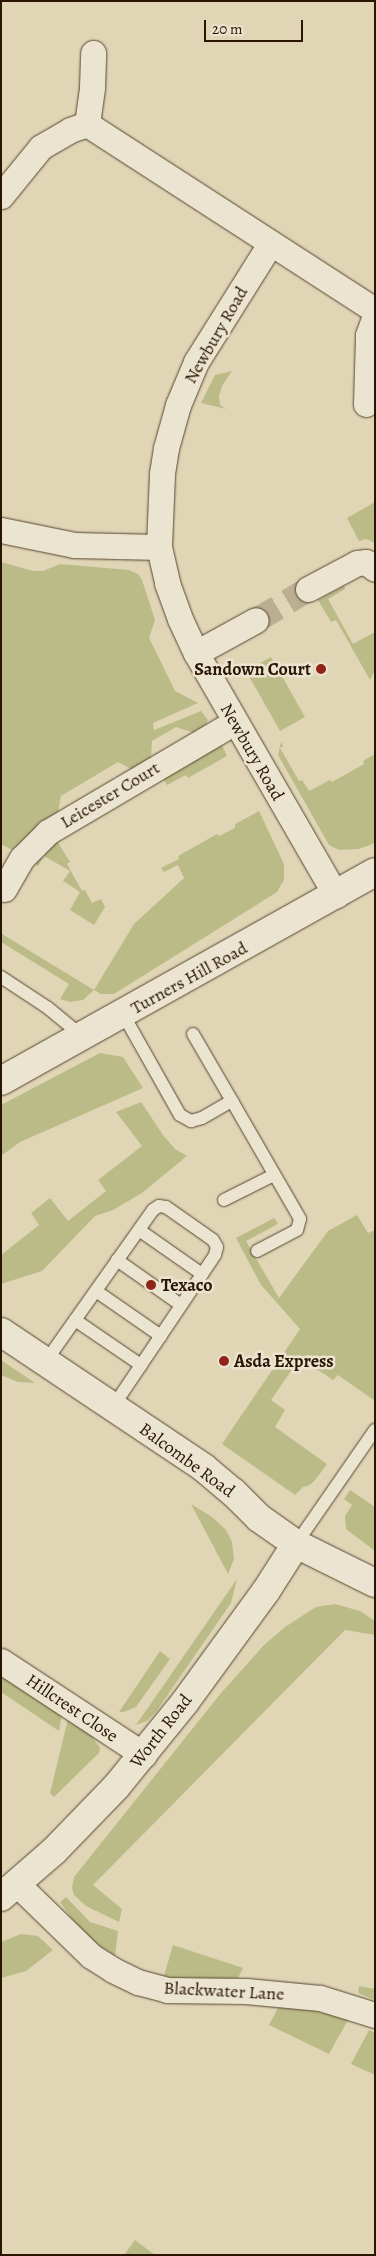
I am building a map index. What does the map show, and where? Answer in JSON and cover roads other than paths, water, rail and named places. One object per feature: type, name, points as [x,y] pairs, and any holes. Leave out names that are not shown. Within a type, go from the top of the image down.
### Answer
[{"type":"street","points":[[87,124],[92,87],[93,53]]},
{"type":"street","points":[[1,196],[41,147],[61,135],[87,124]]},
{"type":"street","points":[[87,124],[270,244],[375,310]]},
{"type":"street","name":"Newbury Road","points":[[270,244],[196,362],[178,405],[166,448],[162,474],[159,547],[167,583],[180,619],[196,653],[336,895]]},
{"type":"street","points":[[366,404],[368,335],[375,316]]},
{"type":"street","points":[[1,530],[74,546],[159,547]]},
{"type":"street","points":[[308,589],[357,563],[366,562],[375,569]]},
{"type":"street","points":[[196,653],[256,620]]},
{"type":"street","name":"Leicester Court","points":[[4,889],[22,858],[48,832],[235,722]]},
{"type":"street","name":"Turners Hill Road","points":[[1,1081],[83,1037],[375,872]]},
{"type":"street","name":"Balcombe Road","points":[[1,1332],[204,1468],[233,1492],[259,1518],[296,1544],[375,1583]]},
{"type":"street","name":"Worth Road","points":[[9,1890],[84,1822],[144,1754],[185,1702],[266,1591],[296,1544]]},
{"type":"street","name":"Hillcrest Close","points":[[1,1661],[144,1754]]},
{"type":"street","name":"Blackwater Lane","points":[[9,1890],[92,1956],[113,1970],[138,1982],[167,1990],[246,1991],[320,1998],[375,2015]]},
{"type":"lane","points":[[4,983],[48,1008],[83,1037]]},
{"type":"lane","points":[[123,1014],[180,1115],[191,1121],[232,1101]]},
{"type":"lane","points":[[193,1034],[300,1220],[300,1225],[296,1230],[257,1251]]},
{"type":"lane","points":[[224,1200],[274,1175]]},
{"type":"lane","points":[[46,1361],[117,1260],[159,1206],[166,1207],[174,1212],[213,1240],[217,1247],[216,1255],[113,1407]]},
{"type":"lane","points":[[139,1230],[202,1274]]},
{"type":"lane","points":[[117,1260],[181,1305]]},
{"type":"lane","points":[[96,1291],[161,1336]]},
{"type":"lane","points":[[75,1320],[141,1366]]},
{"type":"lane","points":[[296,1544],[375,1430]]},
{"type":"tunnel","points":[[256,620],[308,589]]},
{"type":"place","name":"Sandown Court","points":[[321,669]]},
{"type":"place","name":"Texaco","points":[[151,1285]]},
{"type":"place","name":"Asda Express","points":[[224,1361]]}]
